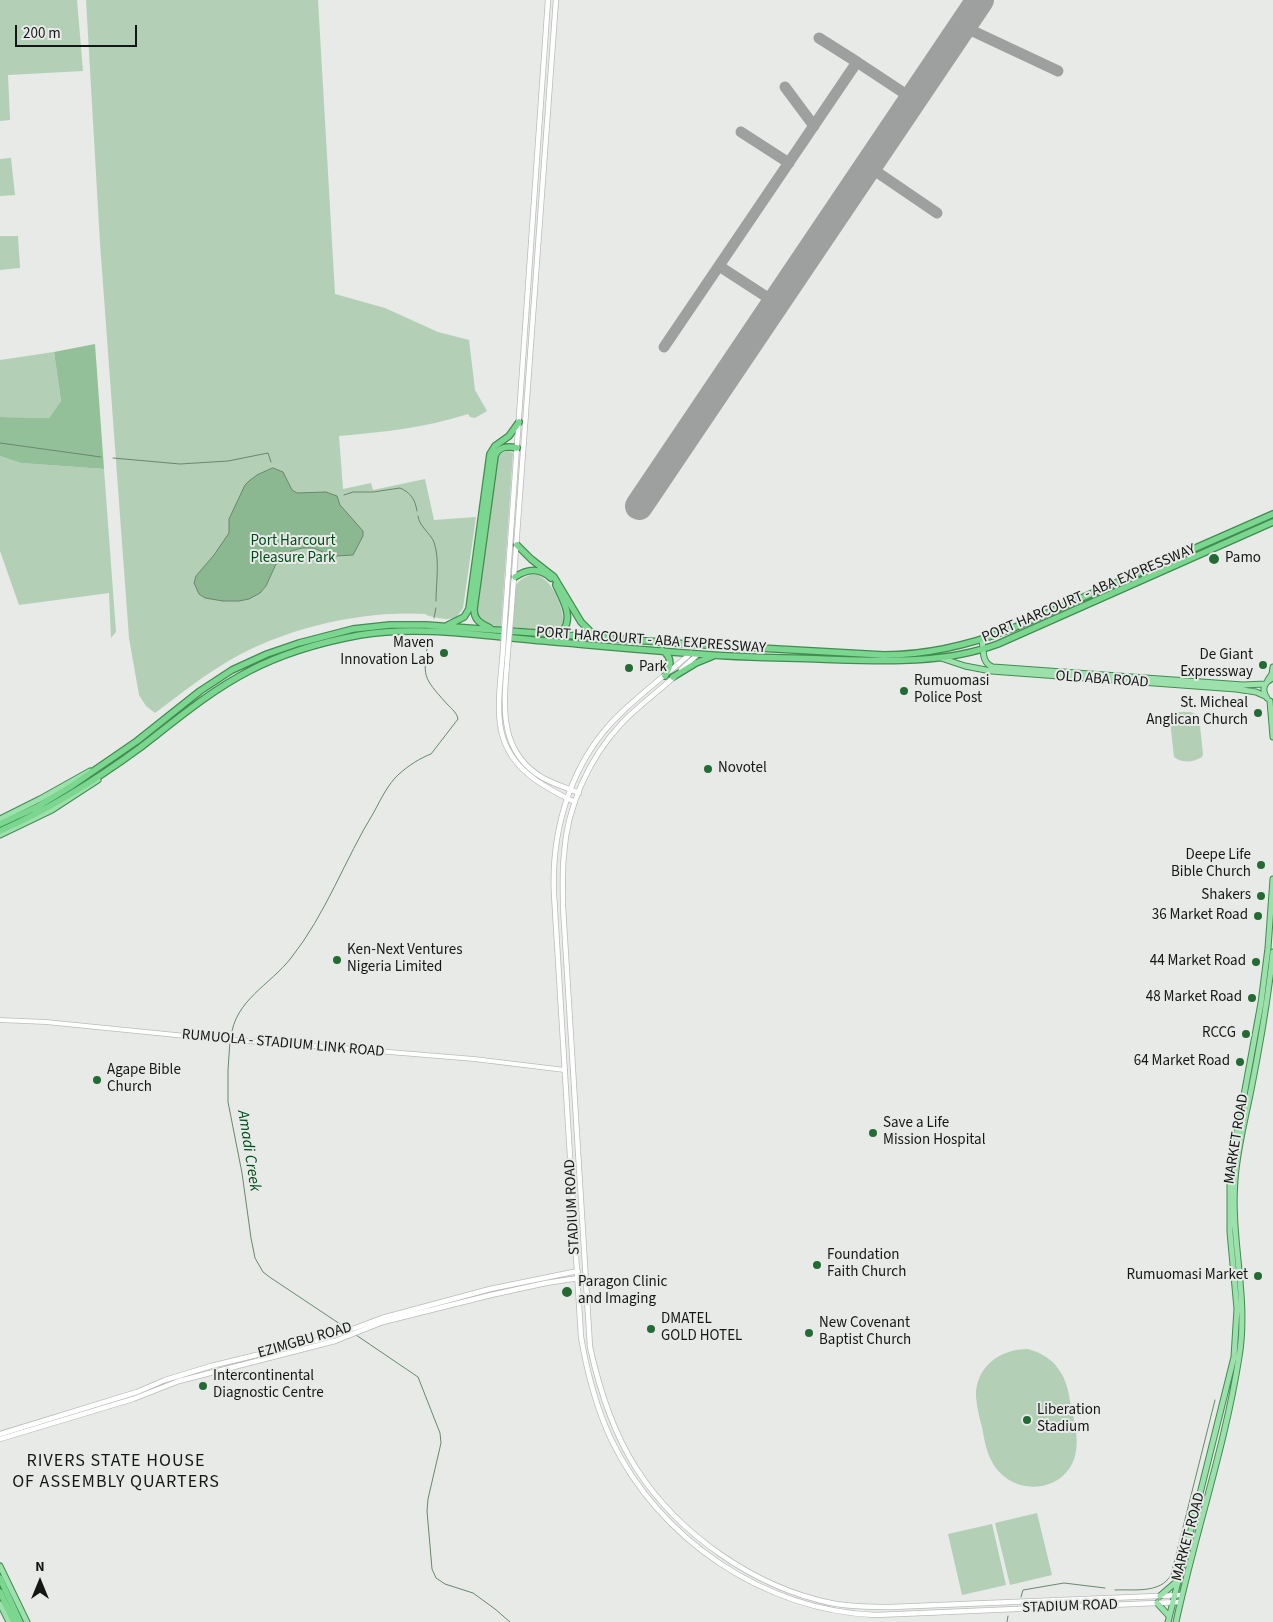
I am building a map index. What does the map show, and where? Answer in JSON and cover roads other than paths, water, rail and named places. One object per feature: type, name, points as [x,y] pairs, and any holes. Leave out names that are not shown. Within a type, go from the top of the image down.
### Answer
[{"type":"highway","points":[[443,626],[459,621],[467,614],[490,454],[495,446],[509,436],[519,422]]},
{"type":"highway","points":[[494,630],[478,622],[475,618],[474,603],[495,456],[503,448],[517,448]]},
{"type":"highway","name":"PORT HARCOURT - ABA EXPRESSWAY","points":[[51,803],[99,766],[137,741],[216,680],[247,662],[311,638],[353,629],[390,625],[426,625],[884,655],[924,653],[982,640],[1020,625],[1273,514]]},
{"type":"highway","name":"PORT HARCOURT - ABA EXPRESSWAY","points":[[51,803],[112,767],[203,699],[250,671],[272,660],[313,646],[351,637],[386,632],[426,632],[715,655],[885,662],[940,658],[984,649],[1273,522]]},
{"type":"highway","points":[[517,545],[554,577],[581,622],[596,637]]},
{"type":"highway","points":[[514,577],[523,572],[537,570],[547,574],[556,586],[566,609],[568,619],[564,630],[552,634]]},
{"type":"highway","points":[[662,650],[667,654],[670,661],[669,668],[664,676]]},
{"type":"highway","points":[[673,677],[696,663],[715,655]]},
{"type":"highway","points":[[0,824],[51,803]]},
{"type":"highway","points":[[0,831],[51,803]]},
{"type":"highway","points":[[0,1578],[20,1622]]},
{"type":"highway","points":[[0,1592],[14,1622]]},
{"type":"main road","points":[[548,0],[519,404],[506,649],[499,716],[505,746],[510,756],[521,769],[575,802]]},
{"type":"main road","points":[[508,617],[517,545],[556,0]]},
{"type":"main road","name":"OLD ABA ROAD","points":[[982,640],[985,660],[988,665],[993,667],[1243,685],[1269,681]]},
{"type":"main road","points":[[506,649],[505,711],[507,731],[512,745],[520,758],[534,772],[578,793]]},
{"type":"main road","name":"STADIUM ROAD","points":[[694,653],[664,676],[614,720],[590,753],[570,790],[555,844],[553,875],[581,1338],[586,1367],[611,1439],[626,1467],[642,1490],[683,1534],[712,1557],[740,1575],[775,1594],[798,1602],[832,1611],[876,1615],[1180,1602]]},
{"type":"main road","name":"STADIUM ROAD","points":[[694,653],[673,677],[620,725],[599,753],[583,780],[578,793],[564,848],[563,898],[588,1330],[594,1364],[613,1423],[635,1467],[663,1503],[700,1538],[747,1570],[773,1584],[832,1603],[868,1607],[1182,1595]]},
{"type":"main road","name":"OLD ABA ROAD","points":[[940,658],[958,664],[991,670],[1236,689],[1265,696]]},
{"type":"main road","points":[[1273,667],[1272,674],[1264,689],[1265,696],[1272,701],[1273,737]]},
{"type":"main road","points":[[0,819],[99,766]]},
{"type":"main road","points":[[0,835],[60,805],[102,777],[112,767]]},
{"type":"main road","name":"MARKET ROAD","points":[[1168,1619],[1234,1357],[1237,1309],[1230,1232],[1230,1171],[1261,1003],[1268,948],[1273,879]]},
{"type":"main road","name":"MARKET ROAD","points":[[1176,1622],[1236,1378],[1243,1309],[1235,1207],[1235,1181],[1238,1155],[1265,1016],[1273,952]]},
{"type":"main road","name":"EZIMGBU ROAD","points":[[0,1439],[133,1399],[179,1381],[346,1335],[382,1318],[490,1289],[584,1270]]},
{"type":"main road","name":"EZIMGBU ROAD","points":[[360,1328],[485,1297],[577,1277],[585,1277]]},
{"type":"main road","name":"EZIMGBU ROAD","points":[[0,1434],[137,1392],[164,1380],[211,1366],[346,1335]]},
{"type":"main road","points":[[0,1566],[27,1622]]},
{"type":"main road","points":[[1160,1596],[1177,1581]]},
{"type":"main road","points":[[798,1602],[800,1594]]},
{"type":"main road","points":[[1156,1603],[1168,1619]]},
{"type":"main road","points":[[0,1604],[9,1622]]},
{"type":"street","name":"RUMUOLA - STADIUM LINK ROAD","points":[[0,1020],[46,1022],[227,1040],[477,1060],[565,1070]]},
{"type":"waterway","name":"Amadi Creek","points":[[0,443],[101,457]]},
{"type":"waterway","name":"Amadi Creek","points":[[113,458],[180,464],[228,461],[268,453],[271,462]]},
{"type":"waterway","name":"Amadi Creek","points":[[344,495],[353,492],[373,492],[400,488],[412,497],[417,511]]},
{"type":"waterway","name":"Amadi Creek","points":[[418,516],[420,523],[434,542],[436,549],[436,601]]},
{"type":"waterway","name":"Amadi Creek","points":[[434,618],[436,608]]},
{"type":"waterway","name":"Amadi Creek","points":[[231,1037],[234,1024],[246,1003],[283,968],[315,923],[388,787],[406,768],[431,754],[458,719],[457,715],[426,676],[425,662],[428,641]]},
{"type":"waterway","name":"Amadi Creek","points":[[230,1041],[228,1102],[242,1173],[255,1258],[263,1272],[346,1328]]},
{"type":"waterway","name":"Amadi Creek","points":[[356,1335],[418,1377],[440,1433],[441,1443],[427,1511],[432,1569],[436,1578],[445,1584],[473,1593],[510,1622]]},
{"type":"waterway","points":[[1115,1590],[1153,1588],[1166,1581],[1171,1575],[1215,1400]]},
{"type":"waterway","points":[[1021,1597],[1023,1590],[1064,1583],[1105,1588]]},
{"type":"waterway","points":[[1007,1622],[1008,1616]]},
{"type":"place","name":"Pamo","points":[[1214,559]]},
{"type":"place","name":"Maven Innovation Lab","points":[[444,653]]},
{"type":"place","name":"De Giant Expressway","points":[[1263,665]]},
{"type":"place","name":"Park","points":[[629,668]]},
{"type":"place","name":"Rumuomasi Police Post","points":[[904,691]]},
{"type":"place","name":"St. Micheal Anglican Church","points":[[1258,713]]},
{"type":"place","name":"Novotel","points":[[708,769]]},
{"type":"place","name":"Deepe Life Bible Church","points":[[1261,865]]},
{"type":"place","name":"Shakers","points":[[1261,896]]},
{"type":"place","name":"36 Market Road","points":[[1258,916]]},
{"type":"place","name":"Ken-Next Ventures Nigeria Limited","points":[[337,960]]},
{"type":"place","name":"44 Market Road","points":[[1256,962]]},
{"type":"place","name":"48 Market Road","points":[[1252,998]]},
{"type":"place","name":"RCCG","points":[[1246,1034]]},
{"type":"place","name":"64 Market Road","points":[[1240,1062]]},
{"type":"place","name":"Agape Bible Church","points":[[97,1080]]},
{"type":"place","name":"Save a Life Mission Hospital","points":[[873,1133]]},
{"type":"place","name":"Foundation Faith Church","points":[[817,1265]]},
{"type":"place","name":"Rumuomasi Market","points":[[1258,1276]]},
{"type":"place","name":"Paragon Clinic and Imaging","points":[[567,1292]]},
{"type":"place","name":"DMATEL GOLD HOTEL","points":[[651,1329]]},
{"type":"place","name":"New Covenant Baptist Church","points":[[809,1333]]},
{"type":"place","name":"Intercontinental Diagnostic Centre","points":[[203,1386]]},
{"type":"place","name":"Liberation Stadium","points":[[1027,1420]]},
{"type":"district","name":"RIVERS STATE HOUSE OF ASSEMBLY QUARTERS","points":[[116,1472]]},
{"type":"park label","name":"Port Harcourt Pleasure Park","points":[[293,550]]}]
